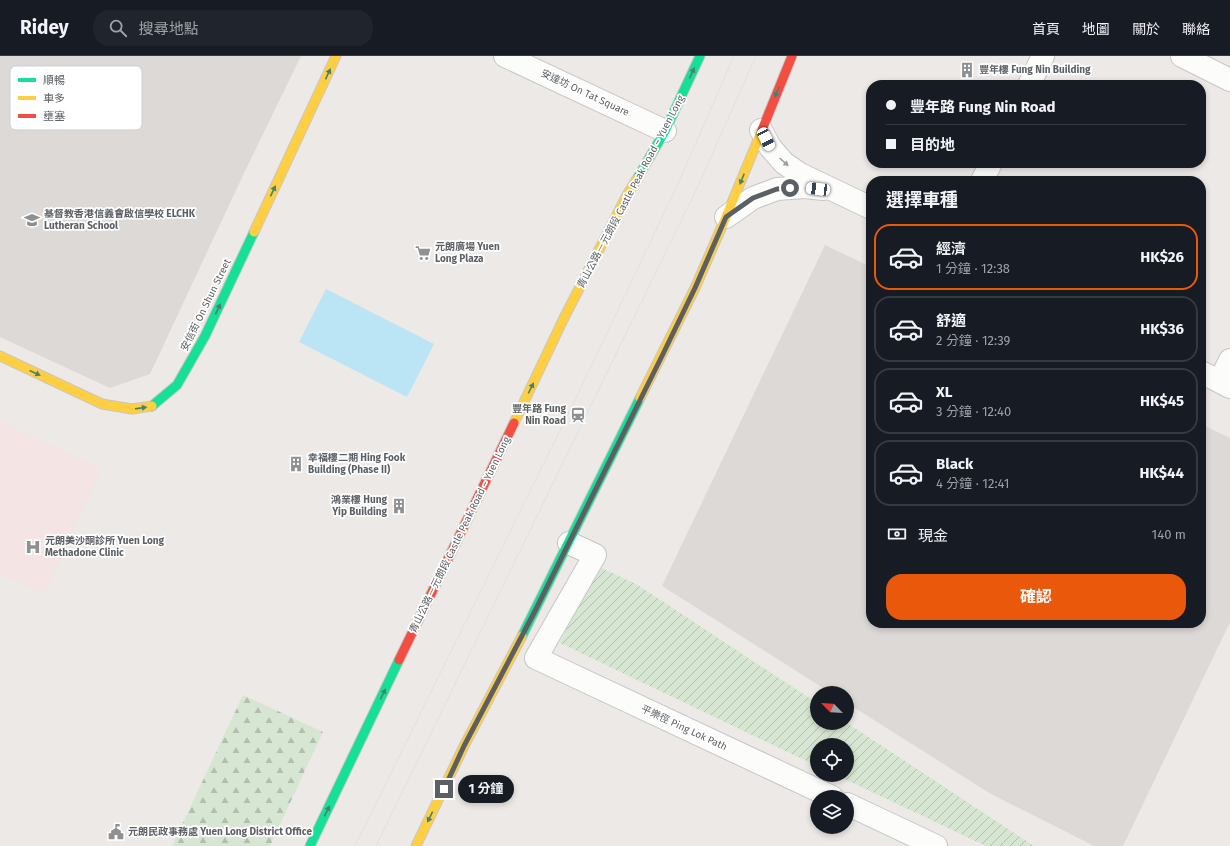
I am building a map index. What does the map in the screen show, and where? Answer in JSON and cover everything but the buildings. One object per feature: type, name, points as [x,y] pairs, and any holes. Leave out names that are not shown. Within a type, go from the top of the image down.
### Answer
[{"type":"main road","name":"安信街 On Shun Street","points":[[0,356],[102,404],[132,409],[153,406],[177,385],[205,336],[336,56]]},
{"type":"main road","name":"青山公路－元朗段 Castle Peak Road – Yuen Long","points":[[310,846],[564,320],[627,195],[665,131],[700,56]]},
{"type":"main road","points":[[416,846],[464,746],[569,543],[695,288],[726,217],[792,56]]},
{"type":"street","name":"安達坊 On Tat Square","points":[[505,56],[665,131]]},
{"type":"street","points":[[1031,80],[1043,56]]},
{"type":"street","points":[[1182,56],[1230,80]]},
{"type":"street","points":[[761,130],[770,147],[784,163],[800,174],[866,206]]},
{"type":"street","points":[[726,217],[753,198],[777,189],[804,187],[834,190]]},
{"type":"street","points":[[1217,380],[1230,360]]},
{"type":"street","name":"平樂徑 Ping Lok Path","points":[[569,543],[595,555],[536,658],[817,790]]},
{"type":"street","points":[[854,807],[936,846]]},
{"type":"shaded area","points":[[0,56],[301,56],[245,171],[150,374],[110,388],[0,337]]},
{"type":"shaded area","points":[[825,245],[866,265],[866,628],[1206,628],[1206,426],[1230,438],[1230,622],[1123,846],[1094,846],[991,794],[854,707],[854,686],[820,686],[662,586]]},
{"type":"shaded area","points":[[0,421],[102,469],[44,594],[0,574]]},
{"type":"green space","points":[[597,566],[636,584],[810,698],[810,730],[854,730],[854,728],[1034,846],[986,846],[851,782],[854,782],[854,738],[810,738],[810,763],[560,643]]},
{"type":"green space","points":[[243,695],[323,732],[270,846],[172,846]]},
{"type":"water","points":[[326,289],[434,344],[407,397],[299,342]]},
{"type":"tram line","points":[[355,846],[577,396],[677,186],[734,56]]},
{"type":"tram line","points":[[376,846],[698,186],[756,56]]},
{"type":"traffic: fast","points":[[637,179],[665,131],[700,56]]},
{"type":"traffic: fast","points":[[152,406],[177,385],[205,336],[254,232]]},
{"type":"traffic: fast","points":[[522,636],[640,398]]},
{"type":"traffic: fast","points":[[310,846],[399,660]]},
{"type":"traffic: slow","points":[[254,232],[336,56]]},
{"type":"traffic: slow","points":[[640,398],[695,288],[762,130]]},
{"type":"traffic: slow","points":[[514,423],[563,320],[627,195],[637,179]]},
{"type":"traffic: slow","points":[[0,356],[102,404],[132,409],[152,406]]},
{"type":"traffic: slow","points":[[416,846],[464,746],[522,636]]},
{"type":"traffic: jam","points":[[762,130],[792,56]]},
{"type":"traffic: jam","points":[[399,660],[514,423]]},
{"type":"place","name":"豐年樓 Fung Nin Building","points":[[967,70]]},
{"type":"place","name":"基督教香港信義會啟信學校 ELCHK Lutheran School","points":[[32,220]]},
{"type":"place","name":"元朗廣場 Yuen Long Plaza","points":[[423,253]]},
{"type":"place","name":"豐年路 Fung Nin Road","points":[[578,415]]},
{"type":"place","name":"幸福樓二期 Hing Fook Building (Phase II)","points":[[296,464]]},
{"type":"place","name":"鴻業樓 Hung Yip Building","points":[[399,506]]},
{"type":"place","name":"元朗美沙酮診所 Yuen Long Methadone Clinic","points":[[33,547]]},
{"type":"place","name":"元朗民政事務處 Yuen Long District Office","points":[[116,832]]},
{"type":"route","points":[[444,789],[464,746],[535,611],[662,356],[695,288],[726,217],[753,198],[777,189],[790,188]]}]
